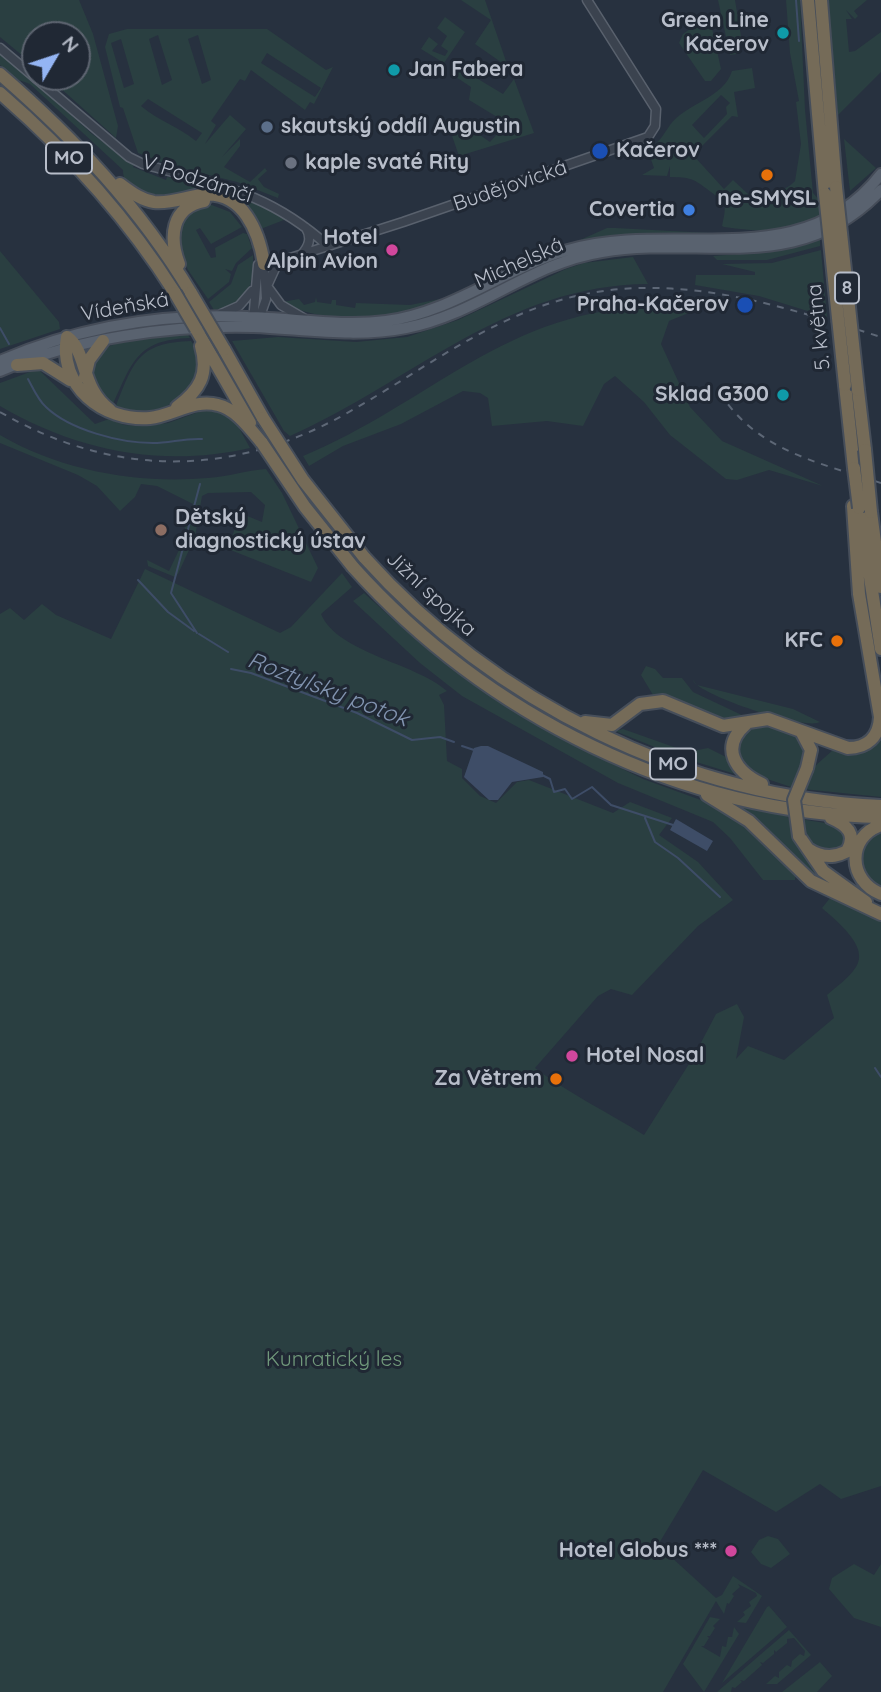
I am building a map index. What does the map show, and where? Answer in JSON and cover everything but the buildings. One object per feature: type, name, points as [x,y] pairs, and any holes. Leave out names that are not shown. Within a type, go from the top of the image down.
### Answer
[{"type":"highway","name":"5. května","points":[[808,0],[858,390],[861,509],[875,547],[881,587]]},
{"type":"highway","name":"5. května","points":[[821,0],[845,386],[858,448],[854,468],[881,649]]},
{"type":"highway","name":"Jižní spojka","points":[[0,74],[103,172],[147,226],[191,293],[263,418],[303,480],[364,557],[408,603],[453,643],[499,677],[568,718],[612,740],[680,767],[784,794],[881,806]]},
{"type":"highway","name":"MO","points":[[0,93],[107,198],[144,245],[175,293],[205,350]]},
{"type":"highway","points":[[103,172],[136,195],[151,201],[210,194],[228,199],[252,221],[261,265]]},
{"type":"highway","points":[[191,293],[173,248],[173,238],[178,217],[194,203],[218,202],[238,213],[252,234],[261,265]]},
{"type":"highway","points":[[81,382],[92,355],[103,341]]},
{"type":"highway","points":[[69,345],[68,371],[81,382],[94,403],[110,410],[134,418],[165,415],[212,403],[227,408],[247,422]]},
{"type":"highway","points":[[165,415],[188,399],[202,382],[205,350]]},
{"type":"highway","points":[[205,350],[247,422]]},
{"type":"highway","points":[[17,365],[35,362],[49,365],[81,382]]},
{"type":"highway","name":"Jižní spojka","points":[[247,422],[305,507],[353,567],[428,640],[505,697],[594,747],[671,779],[758,803],[818,813],[881,817]]},
{"type":"highway","points":[[568,718],[612,725],[640,704],[659,700],[680,706],[726,727],[751,720],[772,719],[848,748],[860,747],[874,738],[880,722],[856,570],[861,509]]},
{"type":"highway","points":[[875,547],[881,568]]},
{"type":"highway","points":[[751,720],[733,740],[734,762],[745,776],[784,794]]},
{"type":"highway","points":[[801,730],[811,750],[794,800],[800,839],[831,878],[881,913]]},
{"type":"highway","points":[[807,768],[827,741]]},
{"type":"highway","points":[[671,779],[741,814],[811,881],[881,913]]},
{"type":"highway","points":[[818,813],[844,824],[849,830],[851,844],[844,854]]},
{"type":"highway","points":[[800,839],[821,855],[844,854],[881,825]]},
{"type":"highway","points":[[862,838],[855,855],[857,871],[868,887],[881,894]]},
{"type":"main road","name":"Michelská","points":[[252,322],[360,323],[403,318],[461,299],[537,260],[597,244],[647,239],[762,239],[788,234],[818,224],[842,211],[881,174]]},
{"type":"main road","name":"Michelská","points":[[252,322],[368,332],[405,329],[447,316],[543,270],[601,252],[656,248],[756,249],[800,241],[849,218],[881,190]]},
{"type":"main road","name":"Vídeňská","points":[[0,371],[125,324],[214,316],[252,322]]},
{"type":"main road","name":"Vídeňská","points":[[0,361],[69,345],[252,322]]},
{"type":"street","name":"Budějovická","points":[[261,265],[328,246],[648,137],[655,126],[656,109],[587,0]]},
{"type":"street","name":"V Podzámčí","points":[[0,48],[129,157],[144,164],[239,189],[278,207],[302,223],[328,246]]},
{"type":"street","points":[[301,254],[309,244],[310,234],[302,223]]},
{"type":"street","points":[[252,322],[271,271],[278,262]]},
{"type":"street","points":[[252,322],[255,285],[261,265]]},
{"type":"street","points":[[261,265],[267,286],[281,305],[307,321]]},
{"type":"street","points":[[214,316],[239,306],[255,285]]},
{"type":"green space","points":[[0,0],[79,0],[88,21],[21,21],[21,54],[0,37]]},
{"type":"green space","points":[[461,0],[485,0],[508,67],[475,44],[491,20]]},
{"type":"green space","points":[[718,0],[735,0],[742,42],[736,43],[737,54],[730,55]]},
{"type":"green space","points":[[786,0],[800,0],[805,110],[813,193],[831,213],[779,230],[724,227],[724,203],[694,180],[670,177],[670,166],[667,176],[642,175],[654,168],[647,148],[658,141],[677,118],[721,88],[732,71],[752,68],[755,88],[734,92],[738,117],[732,116],[693,155],[724,189],[733,180],[748,194],[760,194],[785,189],[795,181],[801,144],[796,102],[799,101],[790,53]],"holes":[[[721,95],[730,103],[726,107],[727,114],[704,138],[692,125]]]},
{"type":"green space","points":[[828,0],[867,0],[854,11],[858,16],[855,19],[846,10],[852,19],[846,19],[849,52],[855,51],[881,32],[881,72],[838,115]]},
{"type":"green space","points":[[445,17],[465,32],[444,63],[421,49],[429,37],[438,44],[432,51],[445,56],[448,51],[441,46],[447,36],[437,28]]},
{"type":"green space","points":[[704,19],[710,19],[721,69],[711,81],[705,81],[679,43],[683,34]]},
{"type":"green space","points":[[91,29],[118,126],[116,138],[64,91],[91,91]]},
{"type":"green space","points":[[127,29],[267,29],[326,70],[333,67],[314,104],[310,102],[305,110],[251,70],[245,81],[240,79],[211,121],[216,125],[205,144],[230,115],[246,129],[222,157],[240,139],[240,146],[224,167],[250,182],[265,168],[267,171],[258,179],[264,187],[279,194],[278,198],[237,182],[169,165],[138,153],[123,108],[120,107],[105,47],[109,34]],"holes":[[[158,35],[172,80],[162,85],[149,39]],[[198,35],[211,80],[202,84],[188,39]],[[121,39],[134,84],[124,88],[111,43]],[[267,53],[321,88],[315,97],[261,63]],[[148,99],[202,133],[196,141],[141,106]]]},
{"type":"green space","points":[[0,51],[21,70],[21,81],[16,79],[0,65]]},
{"type":"green space","points":[[458,67],[503,94],[514,79],[534,133],[459,156],[449,127],[465,126],[490,142],[507,123],[469,100],[471,87],[453,75]]},
{"type":"green space","points":[[38,91],[44,91],[92,134],[134,165],[133,167],[166,180],[167,177],[200,183],[230,192],[289,218],[258,230],[235,204],[219,191],[201,188],[170,194],[147,193],[127,182],[123,170]]},
{"type":"green space","points":[[844,139],[876,168],[850,191]]},
{"type":"green space","points":[[209,204],[230,212],[242,227],[211,244],[200,228],[196,230],[211,258],[216,257],[215,248],[243,233],[247,234],[252,248],[236,263],[232,271],[225,269],[231,274],[229,282],[208,299],[188,270],[175,241],[187,212]]},
{"type":"green space","points":[[607,228],[615,228],[728,234],[569,245]]},
{"type":"green space","points":[[820,238],[820,246],[767,260],[717,260],[713,256],[775,251]]},
{"type":"green space","points":[[821,250],[827,317],[759,296],[695,285],[696,275],[755,275],[755,272],[722,264],[772,263]]},
{"type":"green space","points":[[0,251],[59,322],[60,329],[0,349]]},
{"type":"green space","points":[[253,255],[252,276],[247,293],[235,304],[214,310],[209,302],[231,284],[238,265]]},
{"type":"green space","points":[[633,257],[648,284],[597,289],[549,300],[505,318],[335,414],[290,436],[284,431],[232,341],[278,337],[356,342],[407,337],[458,320],[566,269],[584,263]]},
{"type":"green space","points":[[316,297],[317,302],[331,304],[332,300],[336,300],[336,305],[355,308],[356,303],[410,305],[450,297],[412,311],[366,318],[320,315],[282,302],[299,299],[304,305],[315,302]]},
{"type":"green space","points":[[656,307],[696,310],[669,321],[661,344],[690,407],[722,441],[823,486],[769,470],[737,480],[726,479],[670,435],[644,402],[615,376],[604,384],[583,426],[547,421],[492,426],[488,398],[480,393],[463,391],[401,424],[343,446],[309,466],[303,456],[348,435],[513,340],[557,323],[604,311]]},
{"type":"green space","points":[[187,333],[190,338],[158,343],[148,348],[132,365],[113,404],[103,397],[94,379],[92,365],[97,354],[109,347],[142,337]]},
{"type":"green space","points":[[191,341],[200,354],[198,380],[180,397],[171,404],[152,411],[141,412],[116,406],[134,366],[149,350],[174,342]]},
{"type":"green space","points":[[38,369],[95,424],[109,419],[124,425],[168,423],[204,410],[214,410],[233,417],[250,448],[217,454],[153,455],[121,451],[59,434],[0,406],[0,383]]},
{"type":"green space","points":[[0,435],[49,458],[127,477],[208,478],[266,469],[282,493],[318,568],[311,582],[228,549],[240,513],[262,522],[265,505],[251,492],[208,493],[202,496],[195,537],[178,574],[175,577],[148,566],[147,560],[169,571],[187,533],[184,526],[193,504],[157,486],[141,484],[135,497],[120,511],[97,486],[78,475],[0,443]]},
{"type":"green space","name":"Kunratický les","points":[[145,569],[280,633],[291,627],[342,573],[352,587],[321,614],[343,639],[433,681],[447,691],[439,695],[444,705],[447,761],[462,769],[462,778],[480,796],[496,803],[517,782],[529,780],[613,813],[630,802],[672,818],[659,835],[698,862],[733,900],[698,926],[632,995],[611,989],[598,996],[535,1068],[644,1135],[694,1056],[716,1014],[737,1004],[744,1017],[736,1059],[748,1046],[784,1060],[834,1018],[827,995],[850,975],[859,959],[855,942],[822,908],[830,898],[881,920],[881,1486],[841,1499],[820,1484],[776,1512],[703,1470],[658,1545],[716,1598],[722,1595],[733,1576],[762,1596],[746,1623],[737,1622],[751,1606],[749,1602],[757,1596],[756,1593],[738,1584],[740,1587],[732,1594],[734,1596],[729,1604],[727,1603],[724,1614],[716,1601],[663,1692],[0,1692],[0,614],[10,608],[24,620],[42,604],[56,615],[111,639]]},
{"type":"green space","points":[[364,593],[396,622],[485,691],[528,719],[643,779],[720,807],[741,821],[795,872],[795,880],[763,880],[730,838],[713,822],[618,783],[462,696],[420,663],[353,601]]},
{"type":"green space","points":[[646,666],[655,669],[663,678],[682,678],[693,692],[746,717],[733,724],[653,695],[641,675]]},
{"type":"green space","points":[[698,685],[793,709],[820,722],[794,721],[752,710],[712,694]]},
{"type":"green space","points":[[764,723],[797,734],[801,745],[807,745],[803,765],[791,787],[746,772],[735,746],[749,727]]},
{"type":"green space","points":[[623,729],[688,752],[708,748],[726,757],[735,774],[677,756],[615,731]]},
{"type":"green space","points":[[881,734],[881,797],[803,789],[815,766],[833,750],[867,750],[873,747]]},
{"type":"green space","points":[[744,807],[787,815],[799,848],[833,887],[813,875],[743,810]]},
{"type":"green space","points":[[800,819],[838,825],[847,833],[843,848],[828,853],[812,847]]},
{"type":"green space","points":[[881,830],[881,889],[867,878],[861,850]]},
{"type":"green space","points":[[768,1536],[778,1539],[790,1554],[771,1568],[761,1564],[751,1552],[759,1540]]},
{"type":"green space","points":[[854,1564],[874,1575],[881,1564],[881,1627],[854,1618],[829,1589],[832,1578]]},
{"type":"green space","points":[[769,1606],[787,1627],[722,1683],[767,1607]]},
{"type":"green space","points":[[710,1617],[720,1619],[713,1626],[715,1628],[710,1636],[707,1636],[709,1638],[704,1646],[701,1646],[720,1657],[722,1646],[726,1647],[734,1627],[739,1634],[704,1692],[683,1664]]},
{"type":"green space","points":[[789,1630],[811,1655],[777,1684],[766,1684],[775,1676],[779,1678],[779,1672],[787,1665],[791,1667],[792,1661],[800,1654],[804,1656],[805,1651],[794,1638],[787,1639],[787,1643],[776,1652],[774,1650],[774,1654],[763,1663],[760,1662],[762,1665],[744,1681],[740,1680],[742,1682],[735,1688],[732,1687],[731,1692],[717,1692]]},
{"type":"green space","points":[[820,1662],[832,1676],[817,1692],[782,1692]]},
{"type":"water","points":[[488,746],[543,772],[543,777],[512,782],[498,800],[489,800],[464,777],[474,748]]},
{"type":"water","points":[[676,819],[713,841],[707,851],[670,830]]},
{"type":"waterway","points":[[796,0],[799,41]]},
{"type":"waterway","name":"Roztylský potok","points":[[0,328],[9,344]]},
{"type":"waterway","name":"Roztylský potok","points":[[28,379],[46,407],[68,422],[96,434],[159,443],[202,439]]},
{"type":"waterway","name":"Roztylský potok","points":[[197,633],[171,593],[200,484]]},
{"type":"waterway","points":[[138,580],[168,612],[194,631]]},
{"type":"waterway","name":"Roztylský potok","points":[[199,634],[228,652]]},
{"type":"waterway","name":"Roztylský potok","points":[[231,669],[251,673],[357,713],[412,740],[440,737],[454,742]]},
{"type":"waterway","points":[[846,740],[859,741]]},
{"type":"waterway","name":"Roztylský potok","points":[[462,746],[474,750]]},
{"type":"waterway","name":"Roztylský potok","points":[[542,775],[550,779],[554,792],[565,789],[572,799],[592,787],[611,805],[673,825]]},
{"type":"waterway","name":"Roztylský potok","points":[[645,818],[655,842],[678,858],[720,897]]},
{"type":"waterway","name":"Roztylský potok","points":[[875,1068],[881,1077]]},
{"type":"railway","points":[[0,412],[44,434],[89,450],[134,459],[178,461],[223,458],[268,447],[312,431],[356,408],[462,344],[517,316],[576,296],[615,290],[654,288],[730,296],[806,314],[881,337]]},
{"type":"railway","points":[[720,393],[735,413],[771,442],[813,461],[881,483]]},
{"type":"place","name":"Green Line Kačerov","points":[[783,33]]},
{"type":"place","name":"Jan Fabera","points":[[394,70]]},
{"type":"place","name":"skautský oddíl Augustin","points":[[267,127]]},
{"type":"place","name":"Kačerov","points":[[600,151]]},
{"type":"place","name":"kaple svaté Rity","points":[[291,163]]},
{"type":"place","name":"ne-SMYSL","points":[[767,175]]},
{"type":"place","name":"Covertia","points":[[689,210]]},
{"type":"place","name":"Hotel Alpin Avion","points":[[392,250]]},
{"type":"place","name":"Praha-Kačerov","points":[[745,305]]},
{"type":"place","name":"Sklad G300","points":[[783,395]]},
{"type":"place","name":"Dětský diagnostický ústav","points":[[161,530]]},
{"type":"place","name":"KFC","points":[[837,641]]},
{"type":"place","name":"Hotel Nosal","points":[[572,1056]]},
{"type":"place","name":"Za Větrem","points":[[556,1079]]},
{"type":"place","name":"Hotel Globus ***","points":[[731,1551]]}]
